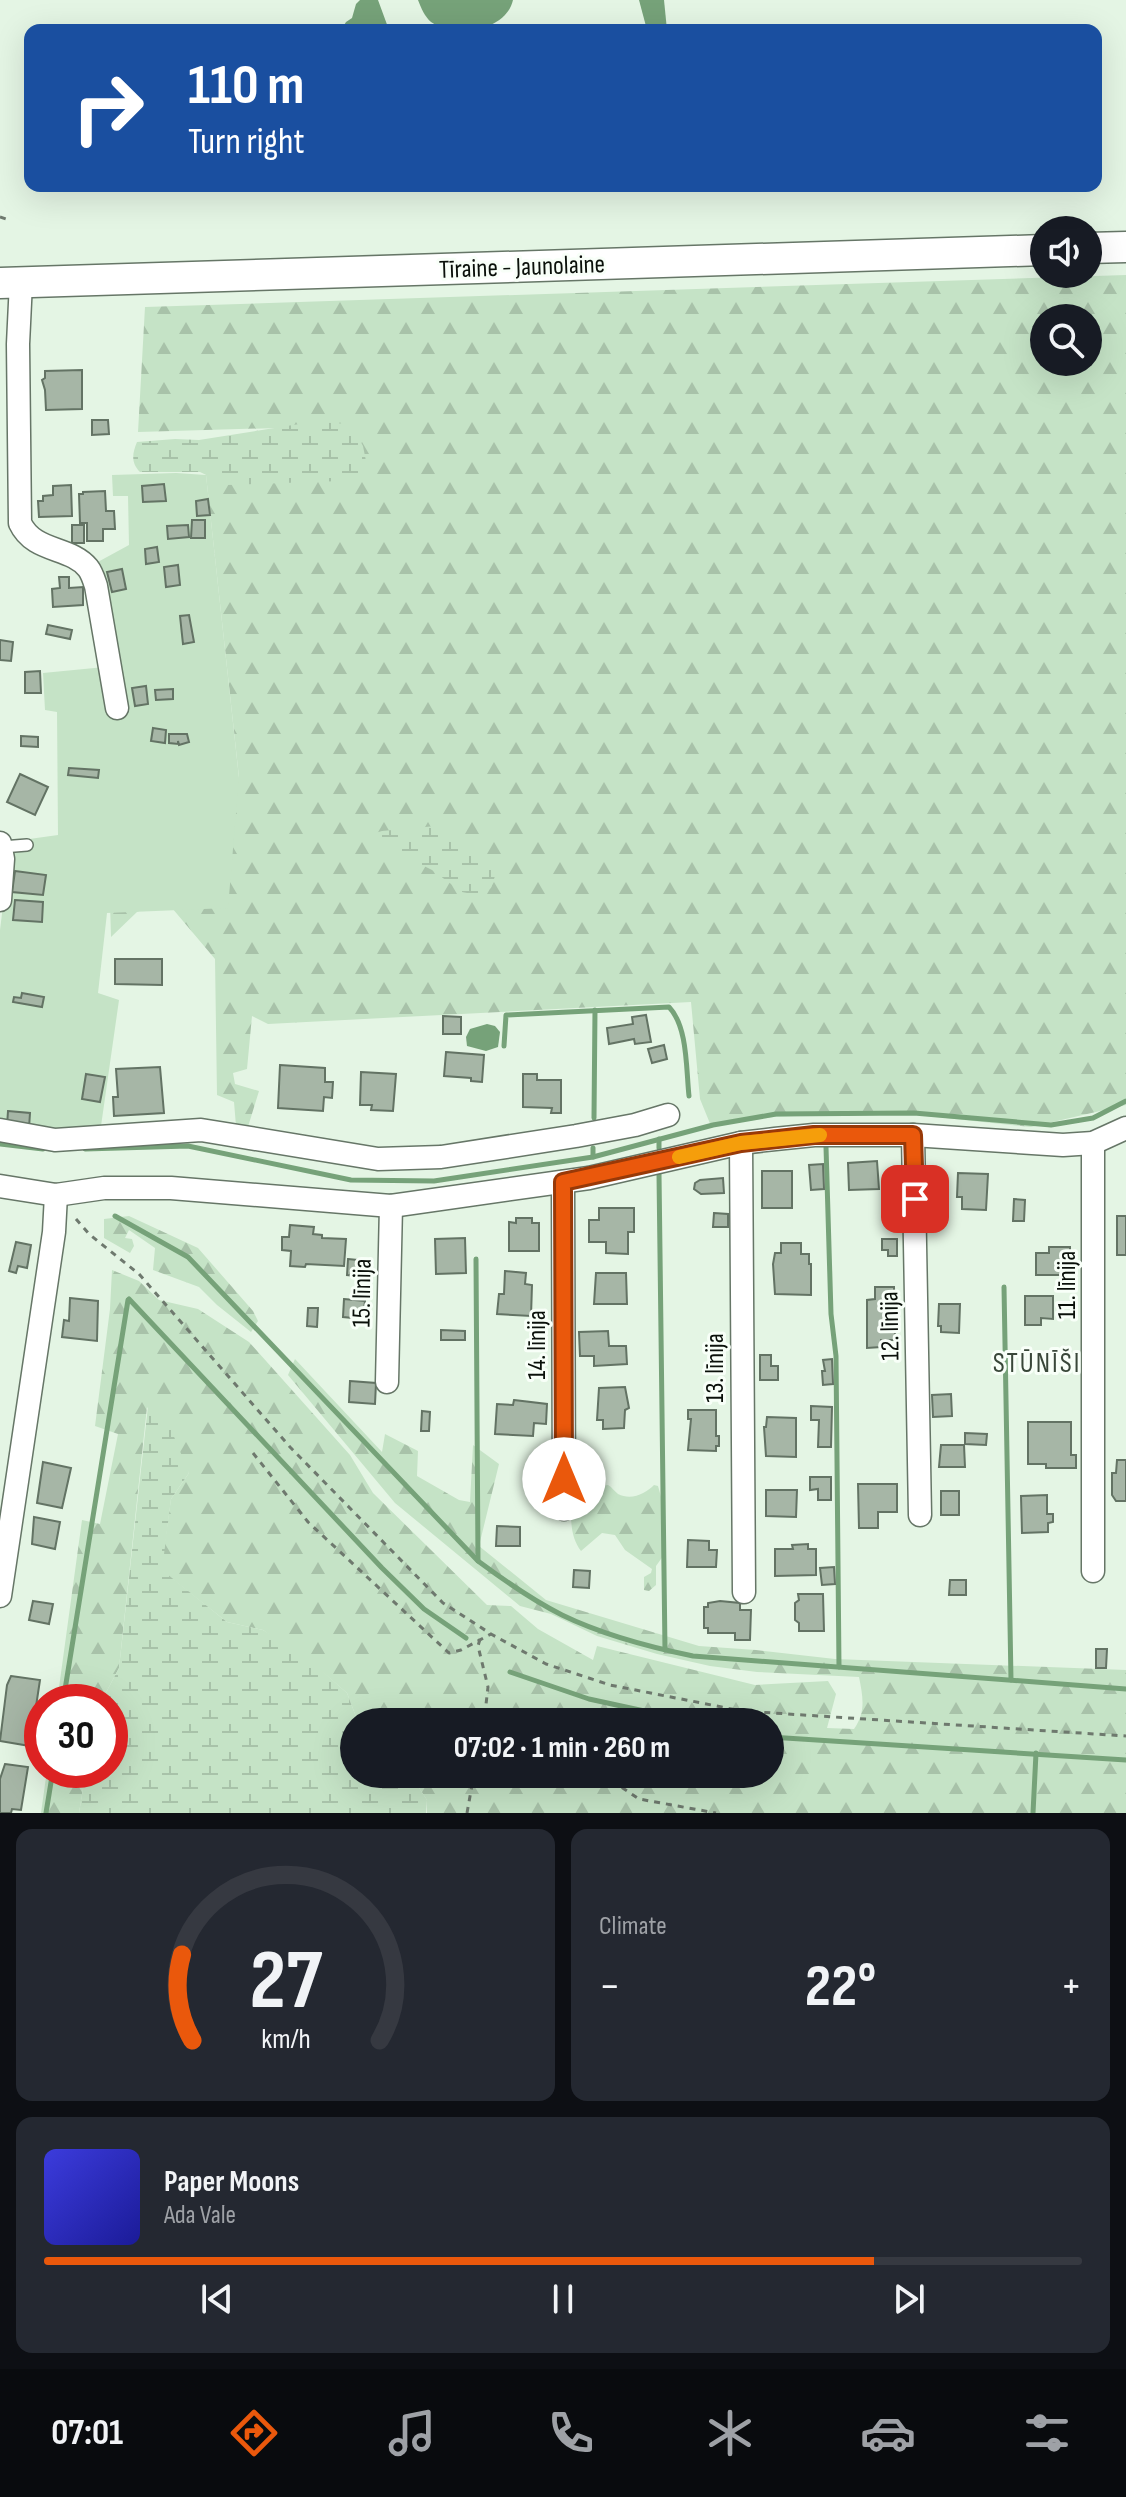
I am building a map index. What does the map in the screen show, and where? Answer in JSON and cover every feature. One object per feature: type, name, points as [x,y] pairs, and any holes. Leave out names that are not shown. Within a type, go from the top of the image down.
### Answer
[{"type":"main road","points":[[1102,248],[1126,247]]},
{"type":"main road","name":"Tīraine - Jaunolaine","points":[[11,283],[1030,250]]},
{"type":"street","points":[[11,283],[18,344],[20,523],[25,534],[35,542],[80,561],[90,570],[96,586],[117,708]]},
{"type":"street","points":[[0,900],[3,886],[1,845]]},
{"type":"street","points":[[0,1130],[55,1140],[201,1130],[378,1159],[441,1157],[561,1139],[635,1125],[668,1115]]},
{"type":"street","points":[[0,1186],[56,1195],[104,1188],[171,1188],[391,1206],[563,1182],[741,1143],[814,1135],[913,1135],[1063,1145],[1093,1143],[1126,1128]]},
{"type":"street","name":"12. līnija","points":[[913,1135],[920,1515]]},
{"type":"street","name":"13. līnija","points":[[741,1143],[744,1592]]},
{"type":"street","name":"11. līnija","points":[[1093,1143],[1093,1571]]},
{"type":"street","name":"14. līnija","points":[[563,1182],[564,1509]]},
{"type":"street","points":[[0,1596],[54,1232],[56,1195]]},
{"type":"street","name":"15. līnija","points":[[387,1382],[391,1206]]},
{"type":"lane","points":[[1,845],[27,845]]},
{"type":"path","points":[[0,217],[6,219]]},
{"type":"path","points":[[56,1195],[89,1234],[139,1274],[290,1447],[443,1603],[546,1664],[610,1685],[742,1711],[1126,1736]]},
{"type":"path","points":[[253,1453],[308,1522],[449,1653],[491,1634]]},
{"type":"path","points":[[480,1638],[478,1646],[488,1687],[486,1708]]},
{"type":"path","points":[[467,1813],[471,1788]]},
{"type":"path","points":[[623,1788],[639,1799],[716,1813]]},
{"type":"green space","points":[[1126,275],[1126,1105],[1031,1127],[889,1112],[774,1117],[711,1126],[700,1099],[691,1002],[268,1024],[252,1016],[247,1069],[233,1073],[235,1084],[259,1091],[247,1130],[236,1126],[234,1102],[217,1095],[215,959],[172,908],[158,903],[137,912],[111,937],[110,903],[239,777],[206,475],[344,480],[345,426],[138,432],[145,307],[1030,278],[1030,288],[1102,288],[1102,276]]},
{"type":"green space","points":[[312,422],[351,424],[363,446],[366,461],[357,475],[342,481],[227,485],[200,472],[140,472],[134,462],[137,442],[199,440]]},
{"type":"green space","points":[[112,475],[206,475],[239,778],[228,908],[107,913],[98,993],[119,1000],[101,1126],[61,1130],[0,1125],[0,930],[8,865],[3,839],[15,841],[58,835],[57,712],[45,710],[43,673],[115,666],[96,563],[129,545],[128,496],[113,496]]},
{"type":"green space","points":[[436,826],[470,846],[493,867],[496,873],[491,888],[477,895],[462,892],[432,870],[404,856],[375,848],[372,840],[375,833],[382,831]]},
{"type":"green space","points":[[129,1216],[198,1248],[253,1311],[258,1321],[251,1332],[199,1287],[153,1270],[155,1248],[129,1230],[125,1238],[132,1239],[134,1246],[130,1253],[104,1238],[104,1219]]},
{"type":"green space","points":[[112,1270],[139,1281],[159,1300],[198,1309],[249,1342],[350,1455],[373,1493],[487,1605],[511,1606],[538,1629],[593,1660],[597,1646],[755,1685],[828,1681],[836,1694],[827,1728],[854,1729],[862,1710],[859,1677],[757,1672],[710,1666],[597,1636],[551,1614],[520,1606],[395,1503],[288,1375],[295,1359],[382,1452],[385,1434],[418,1451],[417,1476],[459,1500],[470,1502],[473,1445],[499,1464],[479,1546],[546,1600],[699,1646],[835,1659],[1126,1670],[1126,1813],[427,1813],[427,1800],[419,1788],[784,1788],[784,1708],[353,1708],[347,1693],[325,1674],[263,1630],[227,1622],[161,1570],[171,1499],[189,1473],[147,1407],[119,1668],[111,1684],[59,1684],[82,1520],[100,1524],[118,1434],[95,1426]]},
{"type":"green space","points":[[148,1406],[170,1427],[189,1473],[171,1499],[162,1570],[227,1622],[263,1630],[303,1654],[347,1693],[353,1708],[340,1708],[340,1788],[419,1788],[427,1800],[426,1813],[79,1813],[83,1788],[128,1788],[128,1684],[111,1684],[119,1668]]},
{"type":"green space","points":[[586,1484],[595,1487],[608,1485],[618,1494],[628,1497],[658,1486],[663,1504],[666,1552],[656,1566],[656,1585],[649,1591],[644,1590],[644,1577],[652,1569],[625,1550],[615,1535],[602,1533],[581,1551],[571,1522],[572,1491]]},
{"type":"green space","points":[[44,1788],[83,1788],[79,1813],[41,1813]]},
{"type":"shaded area","points":[[360,0],[378,0],[387,24],[345,24],[352,18]]},
{"type":"shaded area","points":[[418,0],[513,0],[501,19],[492,24],[435,24],[425,15]]},
{"type":"shaded area","points":[[639,0],[664,0],[666,24],[645,24]]},
{"type":"shaded area","points":[[487,1024],[495,1026],[500,1032],[498,1047],[486,1051],[467,1046],[466,1037],[470,1029]]},
{"type":"building","points":[[82,370],[82,409],[46,410],[42,380],[45,371]]},
{"type":"building","points":[[92,420],[108,420],[109,434],[92,435]]},
{"type":"building","points":[[164,484],[166,501],[143,502],[142,486]]},
{"type":"building","points":[[71,485],[72,516],[39,517],[38,501],[43,501],[43,496],[53,495],[53,486]]},
{"type":"building","points":[[105,491],[106,511],[114,511],[115,529],[103,529],[103,541],[87,541],[87,523],[80,523],[79,494]]},
{"type":"building","points":[[208,499],[210,515],[197,516],[196,501]]},
{"type":"building","points":[[192,520],[205,520],[205,538],[191,538]]},
{"type":"building","points":[[72,525],[84,525],[84,543],[72,543]]},
{"type":"building","points":[[188,525],[189,537],[168,539],[167,526]]},
{"type":"building","points":[[157,547],[159,562],[146,564],[145,549]]},
{"type":"building","points":[[178,565],[180,585],[166,587],[164,567]]},
{"type":"building","points":[[122,569],[126,589],[112,592],[107,572]]},
{"type":"building","points":[[59,577],[69,577],[69,588],[83,587],[83,605],[53,607],[52,589],[60,588]]},
{"type":"building","points":[[189,615],[194,642],[183,644],[180,616]]},
{"type":"building","points":[[48,625],[72,630],[70,639],[46,634]]},
{"type":"building","points":[[0,640],[13,642],[11,661],[0,660]]},
{"type":"building","points":[[40,671],[41,693],[25,693],[25,672]]},
{"type":"building","points":[[146,686],[148,704],[135,706],[132,688]]},
{"type":"building","points":[[173,689],[173,699],[156,700],[155,690]]},
{"type":"building","points":[[153,728],[166,730],[165,743],[151,741]]},
{"type":"building","points":[[169,734],[187,734],[189,742],[179,745],[178,741],[178,744],[169,743]]},
{"type":"building","points":[[21,736],[38,737],[38,747],[21,746]]},
{"type":"building","points":[[69,768],[99,770],[98,778],[68,775]]},
{"type":"building","points":[[20,774],[48,787],[35,815],[7,802]]},
{"type":"building","points":[[15,871],[46,875],[43,895],[12,892]]},
{"type":"building","points":[[15,900],[43,902],[42,922],[13,920]]},
{"type":"building","points":[[115,959],[162,959],[162,985],[115,984]]},
{"type":"building","points":[[22,993],[44,997],[42,1007],[13,1002],[14,997],[21,998]]},
{"type":"building","points":[[646,1015],[651,1042],[635,1044],[634,1039],[609,1044],[607,1028],[633,1024],[632,1017]]},
{"type":"building","points":[[443,1016],[461,1017],[461,1034],[443,1034]]},
{"type":"building","points":[[664,1045],[667,1059],[652,1063],[648,1049]]},
{"type":"building","points":[[446,1052],[484,1055],[482,1082],[444,1076]]},
{"type":"building","points":[[280,1065],[325,1068],[325,1082],[333,1082],[332,1098],[324,1097],[323,1111],[278,1108]]},
{"type":"building","points":[[160,1067],[164,1113],[114,1116],[113,1097],[118,1097],[116,1069]]},
{"type":"building","points":[[361,1072],[396,1074],[393,1111],[371,1110],[372,1105],[360,1105]]},
{"type":"building","points":[[86,1074],[105,1077],[100,1102],[82,1099]]},
{"type":"building","points":[[523,1074],[537,1074],[537,1080],[561,1080],[561,1113],[551,1113],[552,1108],[523,1107]]},
{"type":"building","points":[[8,1111],[30,1113],[29,1128],[7,1126]]},
{"type":"building","points":[[877,1161],[879,1189],[849,1190],[848,1163]]},
{"type":"building","points":[[823,1164],[824,1189],[811,1190],[809,1165]]},
{"type":"building","points":[[762,1171],[792,1171],[792,1208],[762,1208]]},
{"type":"building","points":[[958,1173],[988,1174],[986,1210],[962,1209],[962,1197],[957,1197]]},
{"type":"building","points":[[723,1178],[724,1193],[701,1194],[694,1189],[695,1183],[700,1180]]},
{"type":"building","points":[[1014,1199],[1025,1200],[1024,1221],[1013,1221]]},
{"type":"building","points":[[599,1208],[634,1208],[634,1232],[628,1232],[628,1254],[606,1253],[606,1242],[589,1242],[589,1220],[599,1220]]},
{"type":"building","points":[[714,1213],[728,1214],[728,1227],[713,1227]]},
{"type":"building","points":[[1117,1216],[1126,1216],[1126,1255],[1117,1255]]},
{"type":"building","points":[[516,1218],[532,1218],[532,1223],[539,1223],[539,1251],[509,1251],[509,1222],[516,1223]]},
{"type":"building","points":[[290,1225],[314,1227],[313,1234],[322,1235],[322,1238],[346,1239],[344,1266],[290,1266],[291,1251],[282,1250],[282,1237],[289,1237]]},
{"type":"building","points":[[465,1238],[466,1273],[436,1274],[435,1239]]},
{"type":"building","points":[[882,1239],[897,1239],[897,1256],[888,1256],[888,1250],[882,1250]]},
{"type":"building","points":[[16,1242],[31,1245],[27,1268],[18,1266],[16,1273],[9,1271]]},
{"type":"building","points":[[781,1243],[801,1243],[801,1254],[809,1254],[811,1295],[775,1294],[773,1264],[775,1253],[781,1253]]},
{"type":"building","points":[[1049,1247],[1070,1247],[1070,1275],[1036,1275],[1036,1253],[1049,1253]]},
{"type":"building","points":[[348,1259],[367,1261],[366,1277],[347,1275]]},
{"type":"building","points":[[505,1271],[526,1273],[525,1284],[532,1285],[531,1316],[497,1314],[499,1294],[504,1294]]},
{"type":"building","points":[[596,1273],[626,1273],[627,1304],[594,1304]]},
{"type":"building","points":[[875,1287],[894,1287],[895,1340],[881,1340],[881,1347],[867,1348],[867,1300],[875,1299]]},
{"type":"building","points":[[1025,1296],[1053,1296],[1053,1319],[1041,1318],[1041,1325],[1025,1325]]},
{"type":"building","points":[[70,1298],[98,1301],[97,1341],[62,1337],[64,1320],[69,1321]]},
{"type":"building","points":[[344,1299],[365,1301],[363,1319],[343,1317]]},
{"type":"building","points":[[939,1304],[960,1304],[959,1333],[941,1332],[941,1326],[938,1326]]},
{"type":"building","points":[[308,1308],[318,1308],[317,1327],[307,1326]]},
{"type":"building","points":[[441,1330],[465,1331],[465,1340],[441,1340]]},
{"type":"building","points":[[608,1331],[609,1346],[626,1346],[627,1364],[594,1366],[594,1356],[580,1356],[579,1332]]},
{"type":"building","points":[[760,1355],[771,1355],[771,1366],[778,1366],[778,1380],[760,1380]]},
{"type":"building","points":[[832,1359],[833,1384],[823,1385],[823,1360]]},
{"type":"building","points":[[350,1381],[376,1383],[375,1404],[349,1402]]},
{"type":"building","points":[[625,1387],[629,1408],[625,1410],[624,1428],[603,1429],[603,1420],[597,1420],[599,1388]]},
{"type":"building","points":[[951,1394],[952,1416],[933,1417],[932,1395]]},
{"type":"building","points":[[514,1400],[547,1404],[546,1424],[534,1423],[533,1436],[495,1434],[497,1404],[513,1405]]},
{"type":"building","points":[[811,1406],[832,1407],[831,1447],[818,1447],[819,1420],[811,1420]]},
{"type":"building","points":[[688,1410],[716,1410],[719,1446],[716,1446],[716,1451],[688,1450],[691,1419],[688,1419]]},
{"type":"building","points":[[422,1411],[430,1412],[429,1431],[421,1431]]},
{"type":"building","points":[[767,1417],[796,1418],[796,1457],[766,1456],[764,1427]]},
{"type":"building","points":[[1028,1422],[1071,1422],[1071,1455],[1076,1455],[1076,1468],[1046,1468],[1046,1464],[1028,1464]]},
{"type":"building","points":[[965,1433],[987,1434],[986,1445],[965,1444]]},
{"type":"building","points":[[941,1445],[964,1445],[965,1467],[939,1467]]},
{"type":"building","points":[[1117,1460],[1126,1460],[1126,1501],[1116,1501],[1112,1495],[1112,1473],[1116,1473]]},
{"type":"building","points":[[43,1462],[71,1468],[62,1508],[37,1503]]},
{"type":"building","points":[[810,1477],[831,1477],[831,1500],[818,1500],[818,1489],[810,1490]]},
{"type":"building","points":[[858,1484],[897,1484],[897,1512],[878,1512],[878,1528],[859,1528]]},
{"type":"building","points":[[766,1490],[797,1490],[796,1517],[766,1516]]},
{"type":"building","points":[[941,1491],[959,1491],[959,1515],[941,1515]]},
{"type":"building","points":[[1047,1495],[1047,1514],[1053,1514],[1053,1522],[1048,1523],[1048,1532],[1022,1533],[1021,1496]]},
{"type":"building","points":[[34,1517],[60,1522],[55,1549],[32,1544]]},
{"type":"building","points":[[497,1526],[520,1527],[520,1546],[496,1546]]},
{"type":"building","points":[[688,1540],[709,1541],[709,1550],[717,1550],[716,1567],[687,1567]]},
{"type":"building","points":[[808,1544],[808,1549],[816,1549],[816,1575],[775,1576],[775,1549],[793,1549],[792,1545]]},
{"type":"building","points":[[834,1567],[835,1584],[822,1585],[820,1568]]},
{"type":"building","points":[[574,1570],[590,1571],[589,1588],[573,1587]]},
{"type":"building","points":[[950,1580],[966,1580],[966,1595],[949,1595]]},
{"type":"building","points":[[798,1594],[823,1594],[824,1631],[799,1631],[799,1623],[795,1620]]},
{"type":"building","points":[[33,1601],[53,1604],[49,1624],[29,1620]]},
{"type":"building","points":[[720,1601],[740,1603],[740,1610],[751,1610],[750,1640],[735,1640],[735,1633],[708,1633],[708,1628],[704,1628],[704,1607]]},
{"type":"building","points":[[1096,1649],[1107,1649],[1106,1668],[1096,1668]]},
{"type":"building","points":[[11,1676],[40,1680],[39,1684],[24,1684],[24,1745],[0,1741],[7,1685]]},
{"type":"building","points":[[5,1764],[24,1766],[21,1810],[0,1813],[0,1779]]},
{"type":"waterway","points":[[504,1046],[506,1015],[669,1007],[683,1037],[689,1096]]},
{"type":"waterway","points":[[594,1118],[595,1010]]},
{"type":"waterway","points":[[85,1149],[188,1146],[351,1180],[434,1181],[593,1157],[713,1125],[776,1114],[914,1113],[1051,1125],[1093,1118],[1126,1101]]},
{"type":"waterway","points":[[659,1139],[659,1148]]},
{"type":"waterway","points":[[0,1144],[43,1149]]},
{"type":"waterway","points":[[826,1147],[831,1314],[836,1356],[839,1667]]},
{"type":"waterway","points":[[593,1148],[593,1157]]},
{"type":"waterway","points":[[659,1174],[665,1650]]},
{"type":"waterway","points":[[115,1216],[188,1257],[478,1561],[562,1615],[626,1640],[693,1656],[1126,1689]]},
{"type":"waterway","points":[[476,1259],[478,1561]]},
{"type":"waterway","points":[[1004,1287],[1011,1680]]},
{"type":"waterway","points":[[129,1299],[382,1568],[424,1609],[466,1638]]},
{"type":"waterway","points":[[66,1684],[128,1300]]},
{"type":"waterway","points":[[510,1672],[589,1699],[630,1708]]},
{"type":"waterway","points":[[784,1738],[1126,1760]]},
{"type":"waterway","points":[[1033,1813],[1036,1753]]},
{"type":"waterway","points":[[46,1813],[50,1788]]},
{"type":"slow traffic","points":[[679,1157],[741,1143],[820,1135]]},
{"type":"district","name":"STŪNĪŠI","points":[[1037,1362]]},
{"type":"route","points":[[564,1479],[563,1182],[741,1143],[814,1135],[913,1135],[915,1199]]}]
